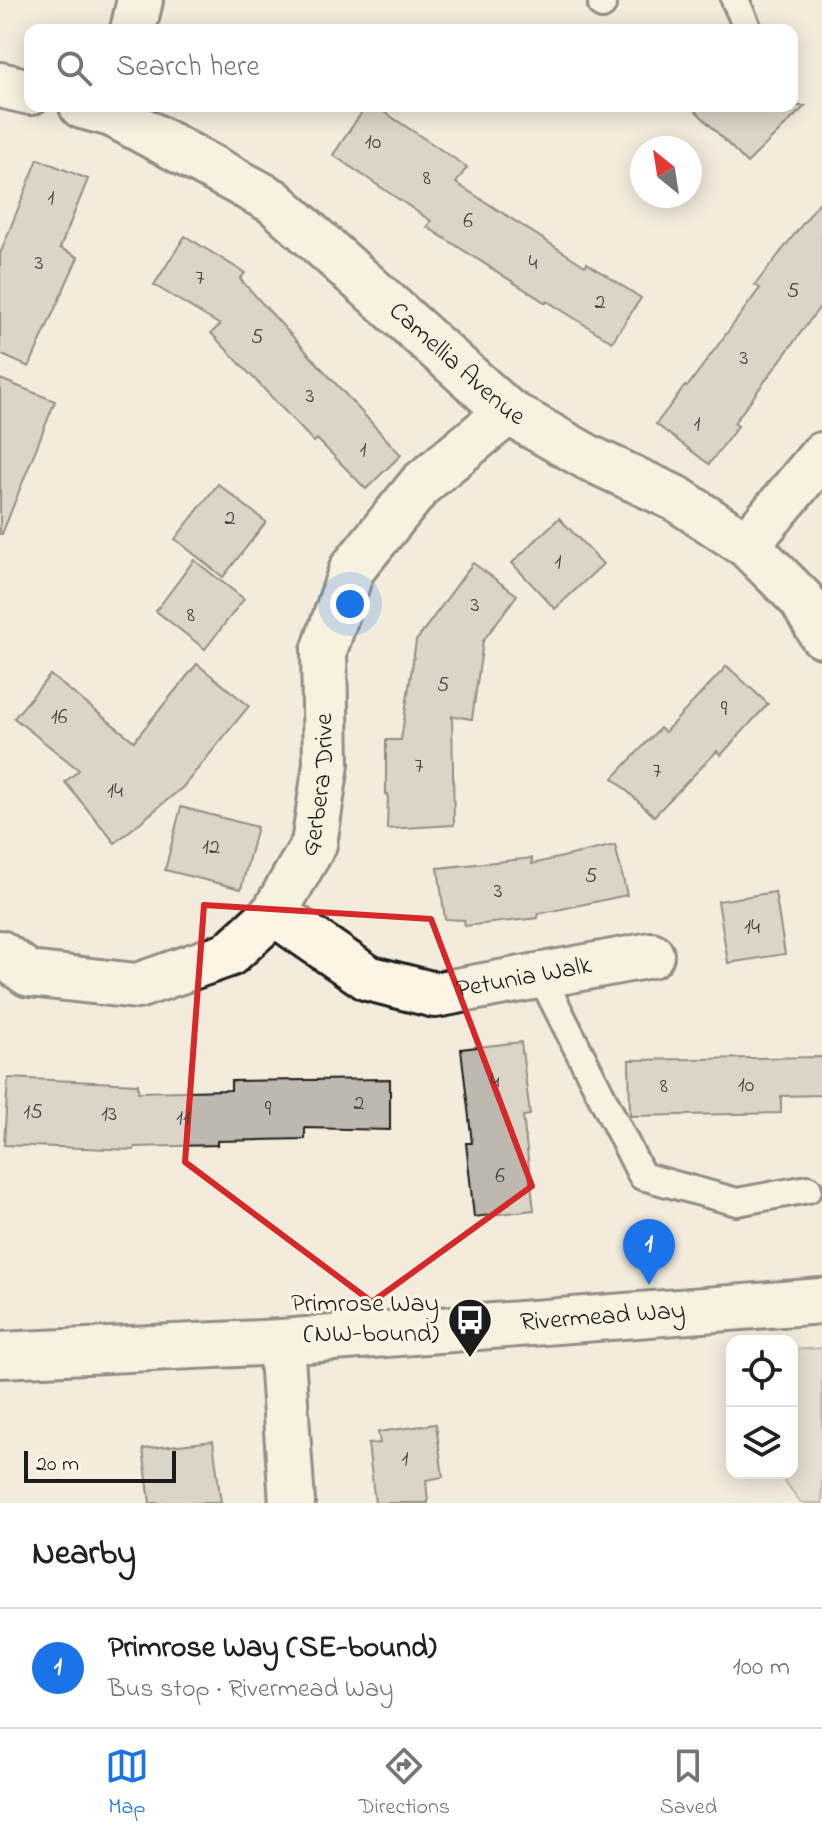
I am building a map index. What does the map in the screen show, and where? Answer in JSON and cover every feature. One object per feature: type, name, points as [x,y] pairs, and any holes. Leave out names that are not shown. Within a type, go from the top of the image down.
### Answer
[{"type":"street","points":[[134,24],[140,0]]},
{"type":"street","points":[[0,85],[24,91]]},
{"type":"street","name":"Camellia Avenue","points":[[109,112],[273,201],[508,412],[589,458],[677,499],[747,545],[802,600],[822,635]]},
{"type":"street","name":"Gerbera Drive","points":[[0,953],[29,974],[137,986],[229,954],[274,913],[314,844],[326,764],[324,651],[352,569],[421,484],[508,412]]},
{"type":"street","points":[[747,545],[822,455]]},
{"type":"street","name":"Petunia Walk","points":[[274,913],[368,978],[435,995],[651,955]]},
{"type":"street","name":"Rivermead Way","points":[[0,1355],[281,1342],[822,1301]]},
{"type":"street","points":[[281,1342],[292,1503]]},
{"type":"lane","points":[[735,0],[746,24]]},
{"type":"lane","points":[[541,976],[642,1176],[737,1202],[808,1189]]},
{"type":"highlighted area","points":[[204,905],[431,919],[532,1186],[372,1302],[185,1162]]},
{"type":"shaded area","points":[[822,1348],[822,1503],[801,1503],[783,1479],[798,1479],[798,1350]]},
{"type":"building","points":[[798,106],[805,106],[747,163],[697,112],[798,112]]},
{"type":"building","points":[[362,112],[384,112],[467,167],[456,183],[641,298],[612,342],[427,227],[431,221],[333,155]]},
{"type":"building","points":[[38,159],[88,179],[60,248],[78,257],[29,367],[0,354],[0,254]]},
{"type":"building","points":[[822,199],[822,304],[734,423],[738,426],[709,464],[656,424],[687,387],[760,288],[755,285]]},
{"type":"building","points":[[185,236],[245,273],[240,279],[401,455],[366,489],[317,439],[314,442],[211,333],[220,325],[154,285]]},
{"type":"building","points":[[0,379],[55,401],[2,534],[0,534]]},
{"type":"building","points":[[218,484],[266,522],[223,577],[175,539]]},
{"type":"building","points":[[559,518],[603,564],[555,609],[512,563]]},
{"type":"building","points":[[194,560],[244,599],[205,649],[156,611]]},
{"type":"building","points":[[473,563],[517,595],[483,641],[472,719],[452,716],[454,825],[387,829],[386,740],[401,740],[416,641]]},
{"type":"building","points":[[197,664],[249,706],[183,787],[115,843],[65,782],[79,770],[14,718],[50,675],[134,741]]},
{"type":"building","points":[[727,666],[768,704],[721,755],[717,751],[654,816],[613,778],[660,728],[665,732]]},
{"type":"building","points":[[181,807],[257,827],[241,889],[165,870]]},
{"type":"building","points":[[615,845],[627,895],[538,914],[538,918],[465,926],[464,920],[445,919],[438,868],[532,858],[532,864]]},
{"type":"building","points":[[775,892],[785,954],[728,963],[718,901]]},
{"type":"building","points":[[521,1042],[530,1115],[523,1116],[534,1210],[474,1217],[466,1143],[472,1143],[461,1049]]},
{"type":"building","points":[[822,1057],[822,1095],[781,1096],[781,1113],[630,1116],[629,1060]]},
{"type":"building","points":[[8,1078],[138,1084],[138,1092],[231,1090],[231,1081],[390,1079],[390,1130],[305,1128],[305,1139],[217,1141],[217,1145],[135,1147],[134,1150],[4,1145]]},
{"type":"building","points":[[436,1424],[443,1477],[426,1480],[428,1503],[375,1503],[368,1444],[380,1443],[378,1432]]},
{"type":"building","points":[[213,1441],[221,1503],[150,1503],[143,1449]]},
{"type":"place","name":"Primrose Way (SE-bound)","points":[[649,1285]]},
{"type":"place","name":"Primrose Way (NW-bound)","points":[[470,1359]]}]
